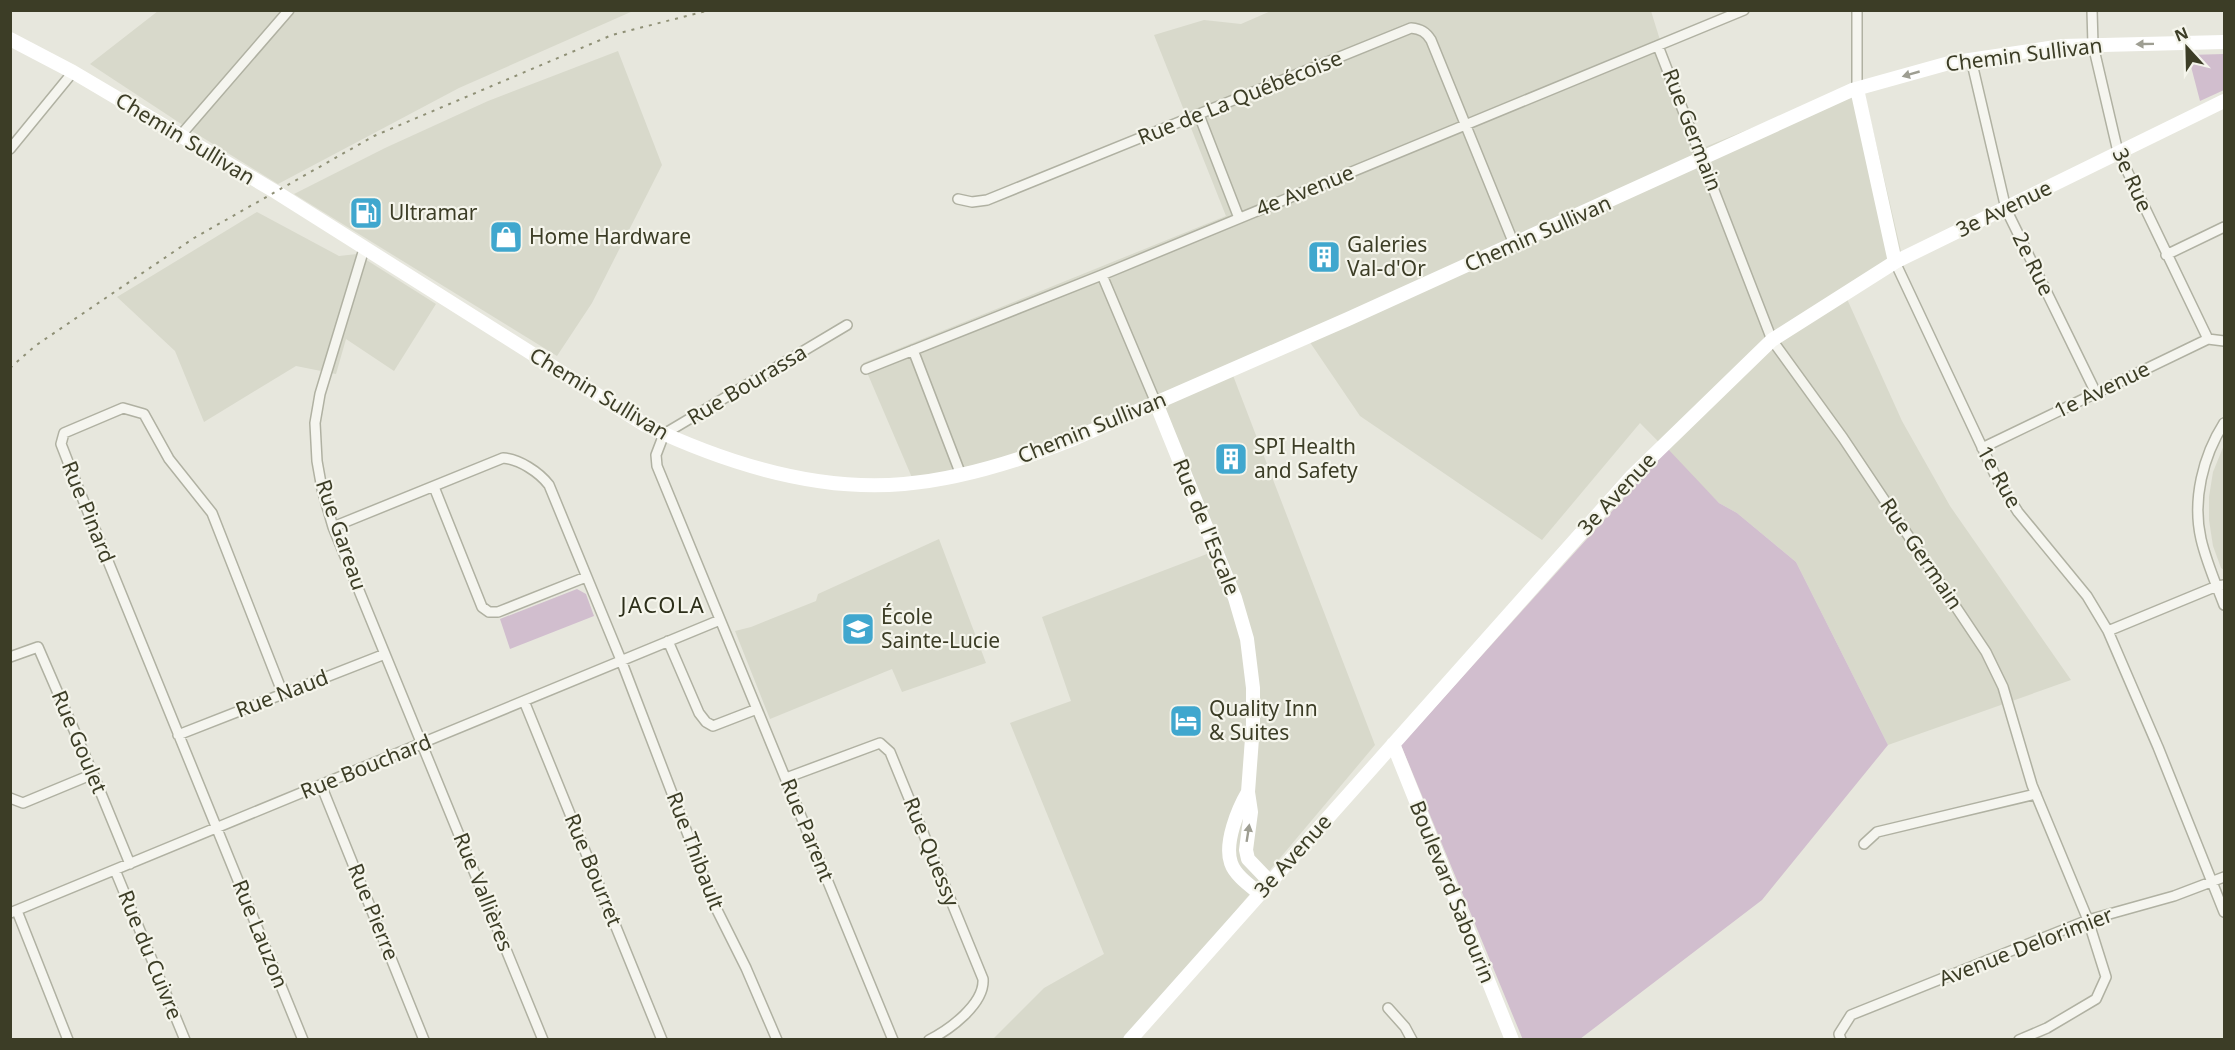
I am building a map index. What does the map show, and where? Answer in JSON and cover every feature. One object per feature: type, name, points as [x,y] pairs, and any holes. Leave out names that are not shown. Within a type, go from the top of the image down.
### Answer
[{"type":"main road","name":"Chemin Sullivan","points":[[10,39],[73,72],[276,192],[645,425],[699,449],[786,475],[834,483],[904,484],[961,475],[1034,455],[1348,320],[1857,89],[1971,58],[2062,46],[2224,42]]},
{"type":"main road","name":"1e Rue","points":[[1857,89],[1895,262]]},
{"type":"main road","name":"3e Avenue","points":[[1130,1040],[1632,476],[1772,340],[1895,262],[2224,101]]},
{"type":"main road","name":"Rue de l'Escale","points":[[1156,403],[1235,598],[1247,639],[1253,688],[1253,725],[1248,792],[1251,812],[1246,843],[1248,859],[1270,882]]},
{"type":"main road","name":"Boulevard Sabourin","points":[[1393,744],[1512,1040]]},
{"type":"main road","name":"Rue de l'Escale","points":[[1248,792],[1238,809],[1229,852],[1231,864],[1237,873],[1259,893]]},
{"type":"street","points":[[180,136],[290,10]]},
{"type":"street","name":"4e Avenue","points":[[866,369],[1102,275],[1744,10]]},
{"type":"street","name":"1e Rue","points":[[1857,10],[1857,89]]},
{"type":"street","name":"3e Rue","points":[[2092,10],[2093,45],[2118,152],[2208,339]]},
{"type":"street","name":"Rue de La Québécoise","points":[[957,199],[972,202],[987,200],[1411,28],[1427,33],[1431,40],[1466,126]]},
{"type":"street","name":"Rue Germain","points":[[1658,46],[1772,340],[1850,447],[1986,652],[2003,687],[2036,794],[2088,920],[2106,977],[2096,999],[2048,1028],[2019,1040]]},
{"type":"street","name":"2e Rue","points":[[1971,58],[2006,209],[2096,393]]},
{"type":"street","points":[[10,149],[73,72]]},
{"type":"street","points":[[1199,115],[1239,218]]},
{"type":"street","points":[[1466,126],[1514,244]]},
{"type":"street","points":[[2166,255],[2224,227]]},
{"type":"street","name":"Rue Gareau","points":[[364,249],[320,394],[315,423],[317,461],[333,527],[423,744]]},
{"type":"street","name":"1e Rue","points":[[1895,262],[1997,479],[2018,512],[2087,596],[2109,631],[2224,912]]},
{"type":"street","name":"Rue de l'Escale","points":[[1102,275],[1156,403]]},
{"type":"street","name":"Rue Bourassa","points":[[720,620],[657,466],[656,455],[664,434],[847,325]]},
{"type":"street","points":[[2208,339],[2224,341]]},
{"type":"street","name":"1e Avenue","points":[[1982,448],[2208,339]]},
{"type":"street","points":[[913,350],[961,475]]},
{"type":"street","name":"Rue Pinard","points":[[217,828],[61,444],[64,433],[123,408],[144,414],[169,459],[212,513],[283,694]]},
{"type":"street","points":[[2224,423],[2210,451],[2199,488],[2198,515],[2201,538],[2221,585],[2224,605]]},
{"type":"street","name":"Rue Thibault","points":[[333,527],[503,458],[512,459],[543,477],[549,485],[621,660],[716,908],[746,968],[777,1040]]},
{"type":"street","points":[[434,487],[482,606],[489,612],[498,612],[586,578]]},
{"type":"street","points":[[2109,631],[2221,585]]},
{"type":"street","name":"Rue Bouchard","points":[[14,912],[720,620]]},
{"type":"street","name":"Rue Parent","points":[[720,620],[893,1040]]},
{"type":"street","points":[[668,641],[699,713],[706,722],[713,726],[757,709]]},
{"type":"street","name":"Rue Goulet","points":[[10,657],[38,647],[130,864]]},
{"type":"street","name":"Rue Naud","points":[[178,735],[385,654]]},
{"type":"street","name":"Rue Bourret","points":[[524,701],[662,1040]]},
{"type":"street","name":"Rue Quessy","points":[[786,778],[880,743],[890,752],[983,979],[981,993],[957,1024],[929,1040]]},
{"type":"street","name":"Rue Vallières","points":[[423,744],[543,1040]]},
{"type":"street","points":[[10,798],[22,803],[93,774]]},
{"type":"street","name":"Rue Pierre","points":[[321,785],[424,1040]]},
{"type":"street","points":[[1864,844],[1877,832],[2036,794]]},
{"type":"street","name":"Rue Lauzon","points":[[217,828],[303,1040]]},
{"type":"street","name":"Rue du Cuivre","points":[[115,870],[185,1040]]},
{"type":"street","name":"Avenue Delorimier","points":[[1840,1037],[1851,1015],[2088,920],[2174,896],[2224,877]]},
{"type":"street","points":[[14,912],[68,1040]]},
{"type":"street","points":[[1388,1008],[1405,1027],[1412,1040]]},
{"type":"shaded area","points":[[1273,10],[1651,11],[1660,40],[1705,147],[1862,83],[1904,264],[1847,299],[1902,421],[1950,506],[2071,680],[1888,745],[1796,562],[1737,513],[1719,503],[1640,423],[1542,540],[1360,416],[1303,332],[1229,365],[1375,745],[1134,1032],[1137,1039],[993,1039],[1044,988],[1104,954],[1010,723],[1071,701],[1042,617],[1220,549],[1159,399],[975,471],[913,480],[863,363],[1226,216],[1154,35],[1204,20],[1241,24]]},
{"type":"shaded area","points":[[158,11],[633,11],[459,88],[278,184],[90,64]]},
{"type":"shaded area","points":[[618,51],[662,165],[592,303],[557,356],[294,194],[385,148],[488,101]]},
{"type":"shaded area","points":[[2224,54],[2224,90],[2200,101],[2188,55]]},
{"type":"shaded area","points":[[257,212],[339,256],[357,254],[436,304],[394,371],[346,339],[336,374],[296,366],[204,422],[175,351],[117,297]]},
{"type":"shaded area","points":[[2224,445],[2224,570],[2221,568],[2213,546],[2209,520],[2209,497],[2213,472]]},
{"type":"shaded area","points":[[1668,449],[1719,503],[1737,513],[1796,562],[1888,745],[1762,900],[1580,1039],[1523,1040],[1401,745]]},
{"type":"shaded area","name":"École Sainte-Lucie","points":[[939,539],[986,663],[902,692],[892,669],[770,719],[735,631],[751,627],[816,601],[818,594]]},
{"type":"shaded area","points":[[577,589],[586,594],[594,616],[510,649],[500,619]]},
{"type":"railway","points":[[10,368],[35,346],[194,238],[374,136],[612,35],[710,10]]},
{"type":"place","name":"Ultramar","points":[[366,213]]},
{"type":"place","name":"Home Hardware","points":[[506,237]]},
{"type":"place","name":"Galeries Val-d'Or","points":[[1324,257]]},
{"type":"place","name":"SPI Health and Safety","points":[[1231,459]]},
{"type":"place","name":"École Sainte-Lucie","points":[[858,629]]},
{"type":"place","name":"Quality Inn & Suites","points":[[1186,721]]},
{"type":"district","name":"JACOLA","points":[[663,605]]}]
